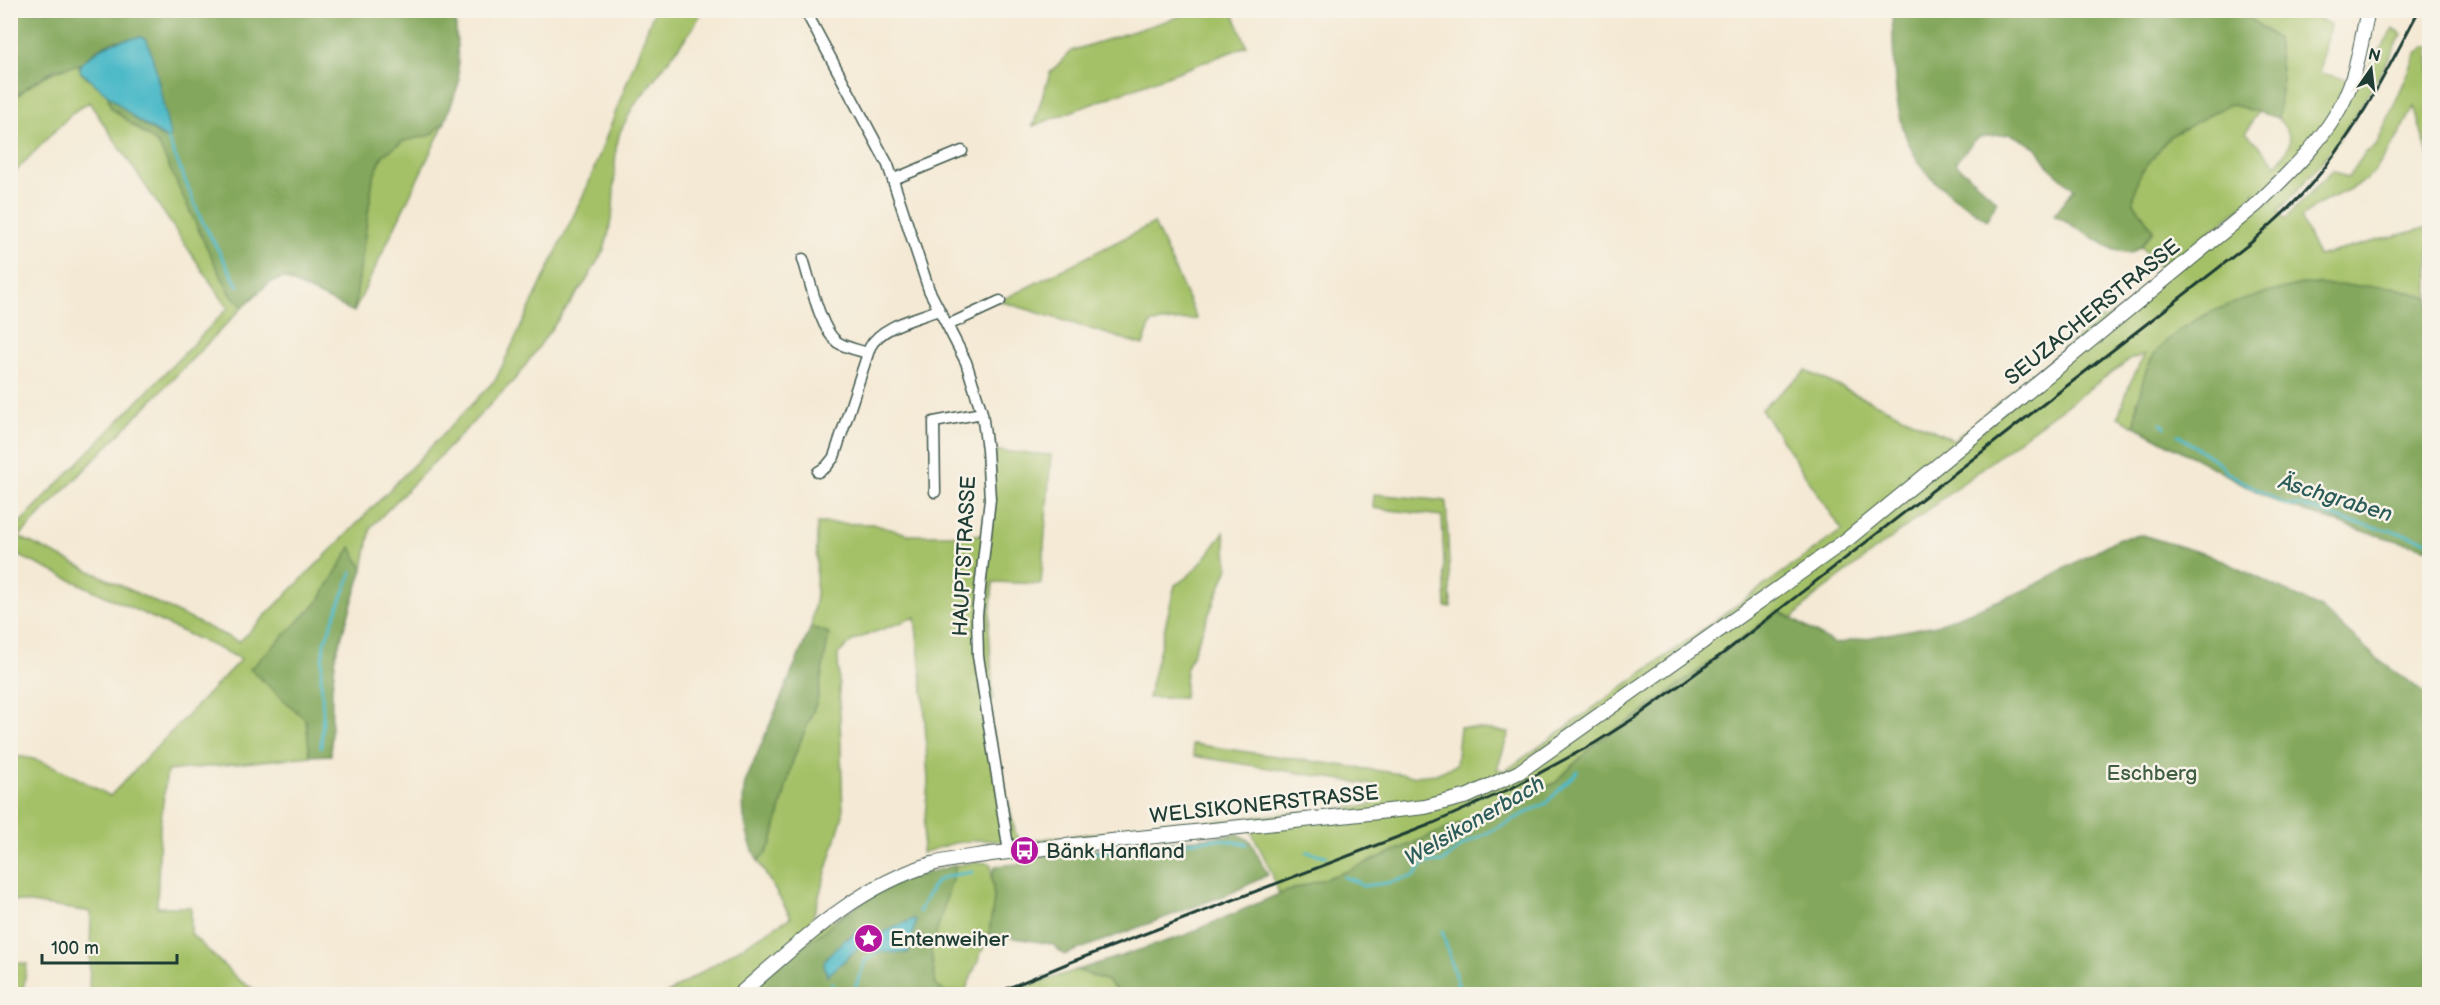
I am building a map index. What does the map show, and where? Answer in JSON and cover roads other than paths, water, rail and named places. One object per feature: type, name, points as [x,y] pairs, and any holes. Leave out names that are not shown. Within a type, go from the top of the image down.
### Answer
[{"type":"main road","name":"SEUZACHERSTRASSE","points":[[1772,593],[1849,538],[2216,238],[2285,177],[2317,140],[2346,95],[2356,65],[2368,10]]},
{"type":"main road","name":"WELSIKONERSTRASSE","points":[[740,994],[836,912],[880,885],[934,864],[1009,852],[1404,810],[1468,796],[1502,782],[1537,760],[1772,593]]},
{"type":"street","name":"HAUPTSTRASSE","points":[[805,10],[868,124],[894,179],[926,283],[966,362],[982,413],[990,499],[977,615],[978,656],[1009,852]]},
{"type":"street","points":[[894,179],[962,151]]},
{"type":"street","points":[[803,259],[825,326],[831,336],[840,344],[868,353]]},
{"type":"street","points":[[948,325],[1000,302]]},
{"type":"street","points":[[818,472],[826,467],[834,457],[868,353],[880,334],[938,310]]},
{"type":"street","points":[[935,492],[934,422],[982,413]]},
{"type":"water","points":[[141,37],[147,40],[155,66],[170,136],[168,139],[137,120],[80,71],[81,64],[101,49],[115,42]]},
{"type":"water","points":[[913,919],[916,920],[908,953],[876,952],[874,945],[884,932]]},
{"type":"water","points":[[857,930],[863,931],[867,940],[827,976],[824,961],[843,940],[850,938]]},
{"type":"waterway","points":[[168,139],[201,219],[238,286]]},
{"type":"waterway","name":"Äschgraben","points":[[2161,424],[2165,427]]},
{"type":"waterway","name":"Äschgraben","points":[[2178,435],[2221,464],[2226,472],[2286,505],[2303,506],[2347,521],[2430,542]]},
{"type":"waterway","points":[[321,747],[323,714],[321,675],[324,643],[352,572]]},
{"type":"waterway","name":"Welsikonerbach","points":[[1344,877],[1362,886],[1414,876],[1424,863],[1442,862],[1465,844],[1546,803],[1578,771]]},
{"type":"waterway","name":"Welsikonerbach","points":[[1064,856],[1216,839],[1247,844]]},
{"type":"waterway","name":"Welsikonerbach","points":[[1307,852],[1326,856]]},
{"type":"waterway","name":"Welsikonerbach","points":[[919,912],[938,881],[950,876],[973,872]]},
{"type":"waterway","points":[[1442,931],[1460,992]]},
{"type":"waterway","name":"Welsikonerbach","points":[[853,994],[865,961],[877,953]]},
{"type":"waterway","points":[[832,983],[832,994]]},
{"type":"railway","points":[[994,994],[1071,962],[1429,825],[1512,788],[1595,743],[1636,717],[1725,652],[2253,241],[2300,197],[2339,148],[2368,104],[2419,10]]},
{"type":"place","name":"Bänk Hanfland","points":[[1025,851]]},
{"type":"place","name":"Entenweiher","points":[[869,939]]},
{"type":"park label","name":"Eschberg","points":[[2152,773]]}]
